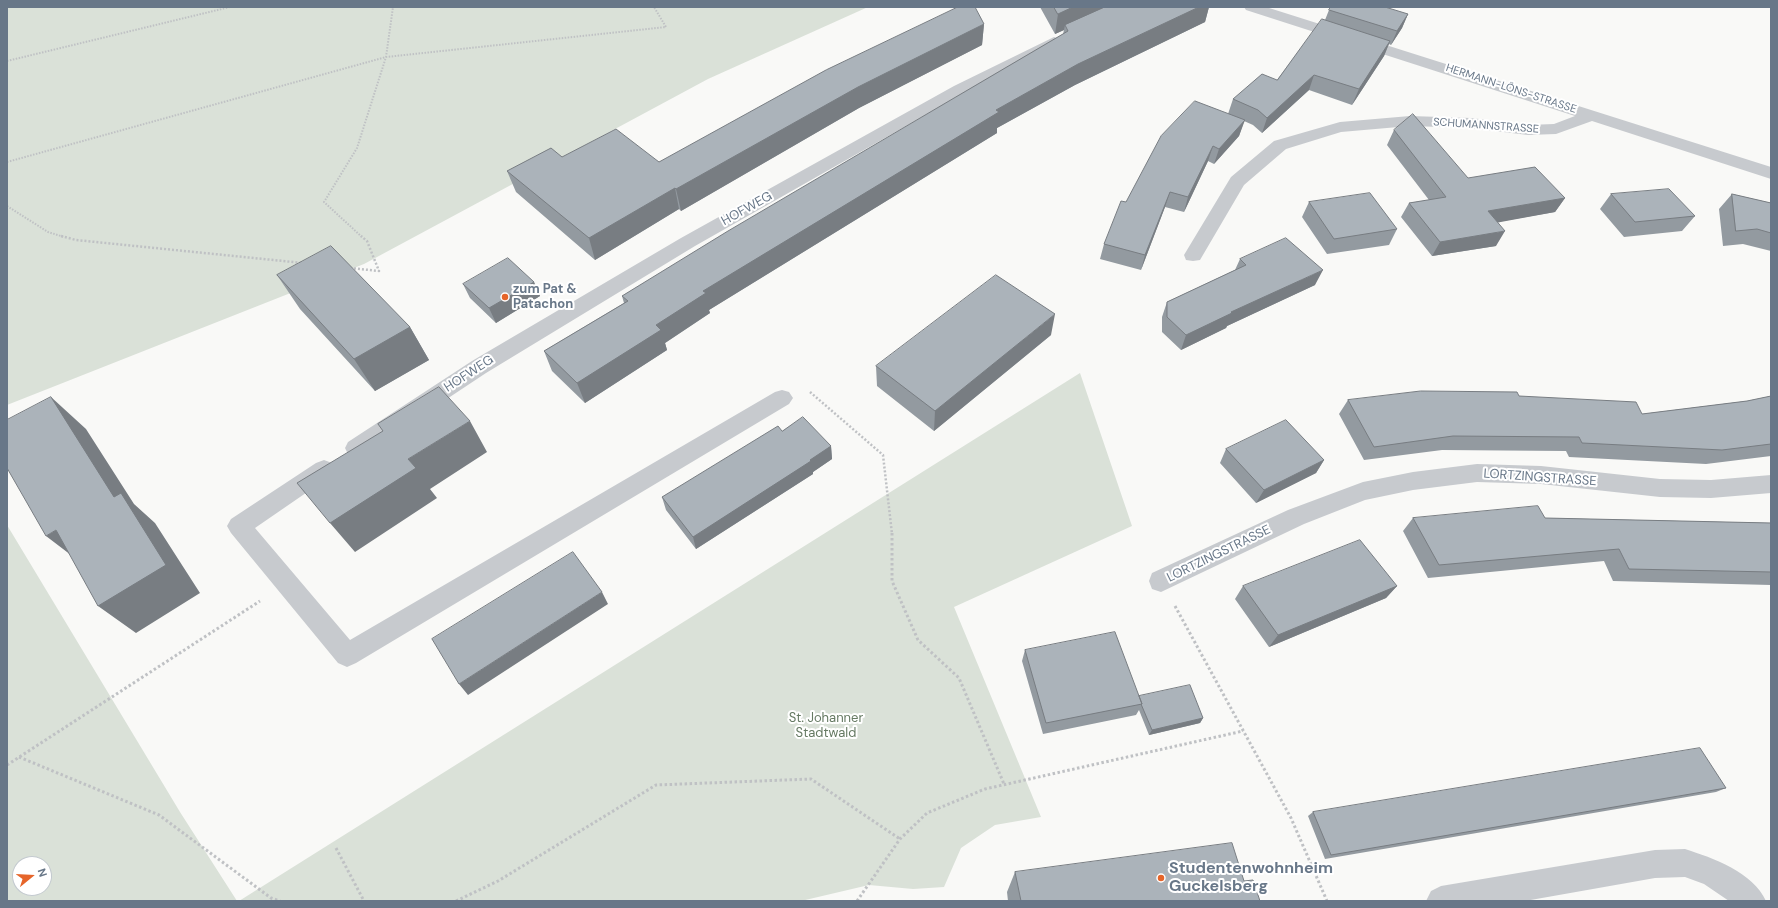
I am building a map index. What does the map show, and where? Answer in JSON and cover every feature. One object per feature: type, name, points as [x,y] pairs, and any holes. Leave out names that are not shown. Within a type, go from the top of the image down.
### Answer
[{"type":"street","name":"HERMANN-LÖNS-STRASSE","points":[[1251,7],[1594,115],[1771,173]]},
{"type":"street","name":"HOFWEG","points":[[782,398],[347,655],[239,526],[479,367],[688,242],[960,89],[1070,34]]},
{"type":"street","name":"SCHUMANNSTRASSE","points":[[1193,255],[1237,181],[1280,145],[1340,127],[1410,121],[1472,123],[1528,130],[1556,129],[1594,115]]},
{"type":"street","name":"LORTZINGSTRASSE","points":[[1161,582],[1296,517],[1363,491],[1412,481],[1477,473],[1541,475],[1660,488],[1711,489],[1771,484]]},
{"type":"street","points":[[1441,901],[1655,864],[1685,864],[1712,872],[1747,896],[1751,901]]},
{"type":"path","points":[[7,61],[230,7]]},
{"type":"path","points":[[348,267],[380,270],[367,241],[324,202],[357,148],[386,57],[393,7]]},
{"type":"path","points":[[7,162],[386,57],[666,27],[654,7]]},
{"type":"path","points":[[7,206],[48,232],[76,240],[309,263]]},
{"type":"path","points":[[807,390],[883,455],[892,526],[892,581],[918,640],[959,678],[1004,784]]},
{"type":"path","points":[[1161,582],[1291,818],[1327,901]]},
{"type":"path","points":[[7,765],[262,600]]},
{"type":"path","points":[[857,901],[900,839],[927,813],[985,788],[1243,731]]},
{"type":"path","points":[[19,757],[159,815],[271,898],[280,901]]},
{"type":"path","points":[[456,901],[498,881],[656,785],[810,779],[900,839]]},
{"type":"path","points":[[336,848],[364,901]]},
{"type":"green space","points":[[7,7],[868,7],[708,79],[364,264],[7,405]]},
{"type":"green space","name":"St. Johanner Stadtwald","points":[[1080,373],[1132,526],[954,607],[1041,817],[995,825],[961,848],[944,887],[913,889],[869,885],[801,901],[239,901]]},
{"type":"green space","points":[[7,525],[180,812],[237,901],[7,901]]},
{"type":"building","points":[[958,7],[975,7],[984,24],[858,87],[676,189],[675,188],[589,238],[507,171],[551,148],[562,157],[616,129],[659,162],[826,70]]},
{"type":"building","points":[[1054,7],[1073,7],[1058,14]]},
{"type":"building","points":[[1105,7],[1199,7],[1078,64],[996,110],[999,112],[703,291],[706,293],[656,325],[661,330],[577,383],[544,351],[628,301],[622,296],[728,231],[1068,31],[1065,25]]},
{"type":"building","points":[[1331,7],[1385,7],[1408,14],[1397,31],[1329,10]]},
{"type":"building","points":[[1322,19],[1390,41],[1359,89],[1314,75],[1267,118],[1258,110],[1233,99],[1262,74],[1277,80]]},
{"type":"building","points":[[1195,101],[1245,120],[1219,149],[1213,146],[1188,197],[1170,192],[1145,255],[1104,244],[1121,201],[1126,202],[1161,136]]},
{"type":"building","points":[[1413,114],[1468,178],[1535,167],[1565,198],[1488,211],[1505,231],[1440,242],[1409,203],[1446,197],[1394,130]]},
{"type":"building","points":[[1669,189],[1695,216],[1635,222],[1611,194]]},
{"type":"building","points":[[1370,193],[1397,229],[1334,239],[1309,202]]},
{"type":"building","points":[[1732,194],[1771,203],[1771,233],[1757,229],[1736,231]]},
{"type":"building","points":[[1286,238],[1323,270],[1231,312],[1232,313],[1186,335],[1167,317],[1167,302],[1246,265],[1240,259]]},
{"type":"building","points":[[331,246],[410,327],[354,359],[277,275]]},
{"type":"building","points":[[508,258],[534,282],[489,308],[463,284]]},
{"type":"building","points":[[996,275],[1055,314],[935,411],[876,366]]},
{"type":"building","points":[[439,387],[470,421],[408,459],[416,468],[330,523],[297,483],[383,431],[378,424]]},
{"type":"building","points":[[1421,391],[1517,392],[1519,396],[1636,402],[1642,414],[1747,401],[1771,396],[1771,444],[1722,450],[1582,443],[1579,437],[1453,436],[1374,447],[1348,400]]},
{"type":"building","points":[[51,397],[114,497],[121,493],[166,565],[98,606],[56,530],[46,536],[7,468],[7,420]]},
{"type":"building","points":[[803,417],[831,446],[810,460],[811,461],[693,537],[662,497],[778,426],[782,431]]},
{"type":"building","points":[[1286,420],[1324,460],[1264,490],[1226,449]]},
{"type":"building","points":[[1538,506],[1545,518],[1771,523],[1771,572],[1629,569],[1619,549],[1439,565],[1413,518]]},
{"type":"building","points":[[1360,540],[1397,586],[1278,635],[1243,586]]},
{"type":"building","points":[[573,552],[602,592],[459,684],[432,639]]},
{"type":"building","points":[[1115,632],[1142,704],[1046,723],[1025,650]]},
{"type":"building","points":[[1190,685],[1203,718],[1152,730],[1139,696]]},
{"type":"building","points":[[1700,748],[1726,788],[1331,855],[1313,812]]},
{"type":"building","points":[[1232,843],[1244,881],[1253,880],[1260,901],[1021,901],[1015,872]]},
{"type":"place","name":"zum Pat & Patachon","points":[[505,297]]},
{"type":"place","name":"Studentenwohnheim Guckelsberg","points":[[1161,878]]}]
